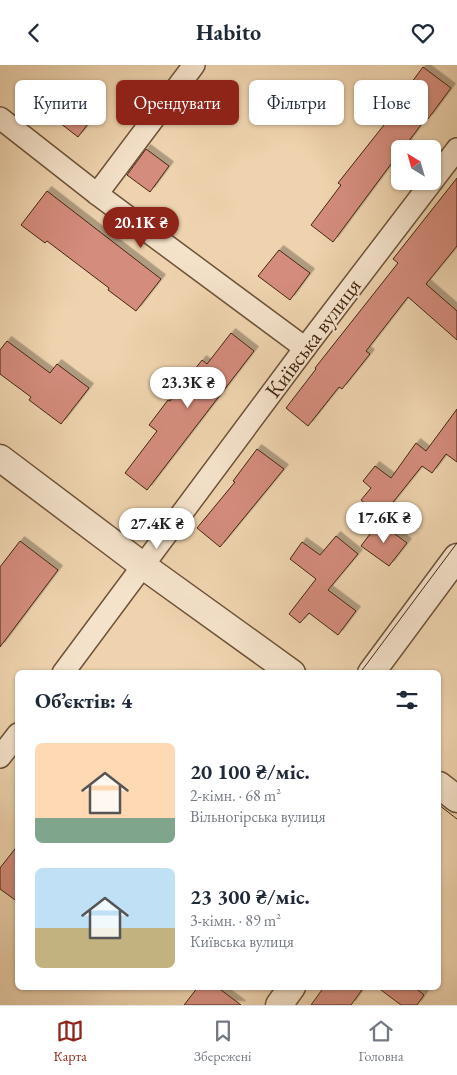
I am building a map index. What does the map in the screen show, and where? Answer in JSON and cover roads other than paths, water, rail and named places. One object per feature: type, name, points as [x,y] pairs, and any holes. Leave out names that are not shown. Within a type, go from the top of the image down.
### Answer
[{"type":"street","points":[[98,194],[194,65]]},
{"type":"street","points":[[0,119],[305,348]]},
{"type":"street","name":"Київська вулиця","points":[[65,670],[305,348],[457,149]]},
{"type":"street","points":[[0,457],[142,565],[288,670]]},
{"type":"street","points":[[373,670],[457,557]]},
{"type":"street","points":[[0,757],[15,738]]},
{"type":"street","points":[[279,1005],[290,990]]},
{"type":"tram line","points":[[362,670],[457,543]]},
{"type":"tram line","points":[[441,807],[457,819]]}]
